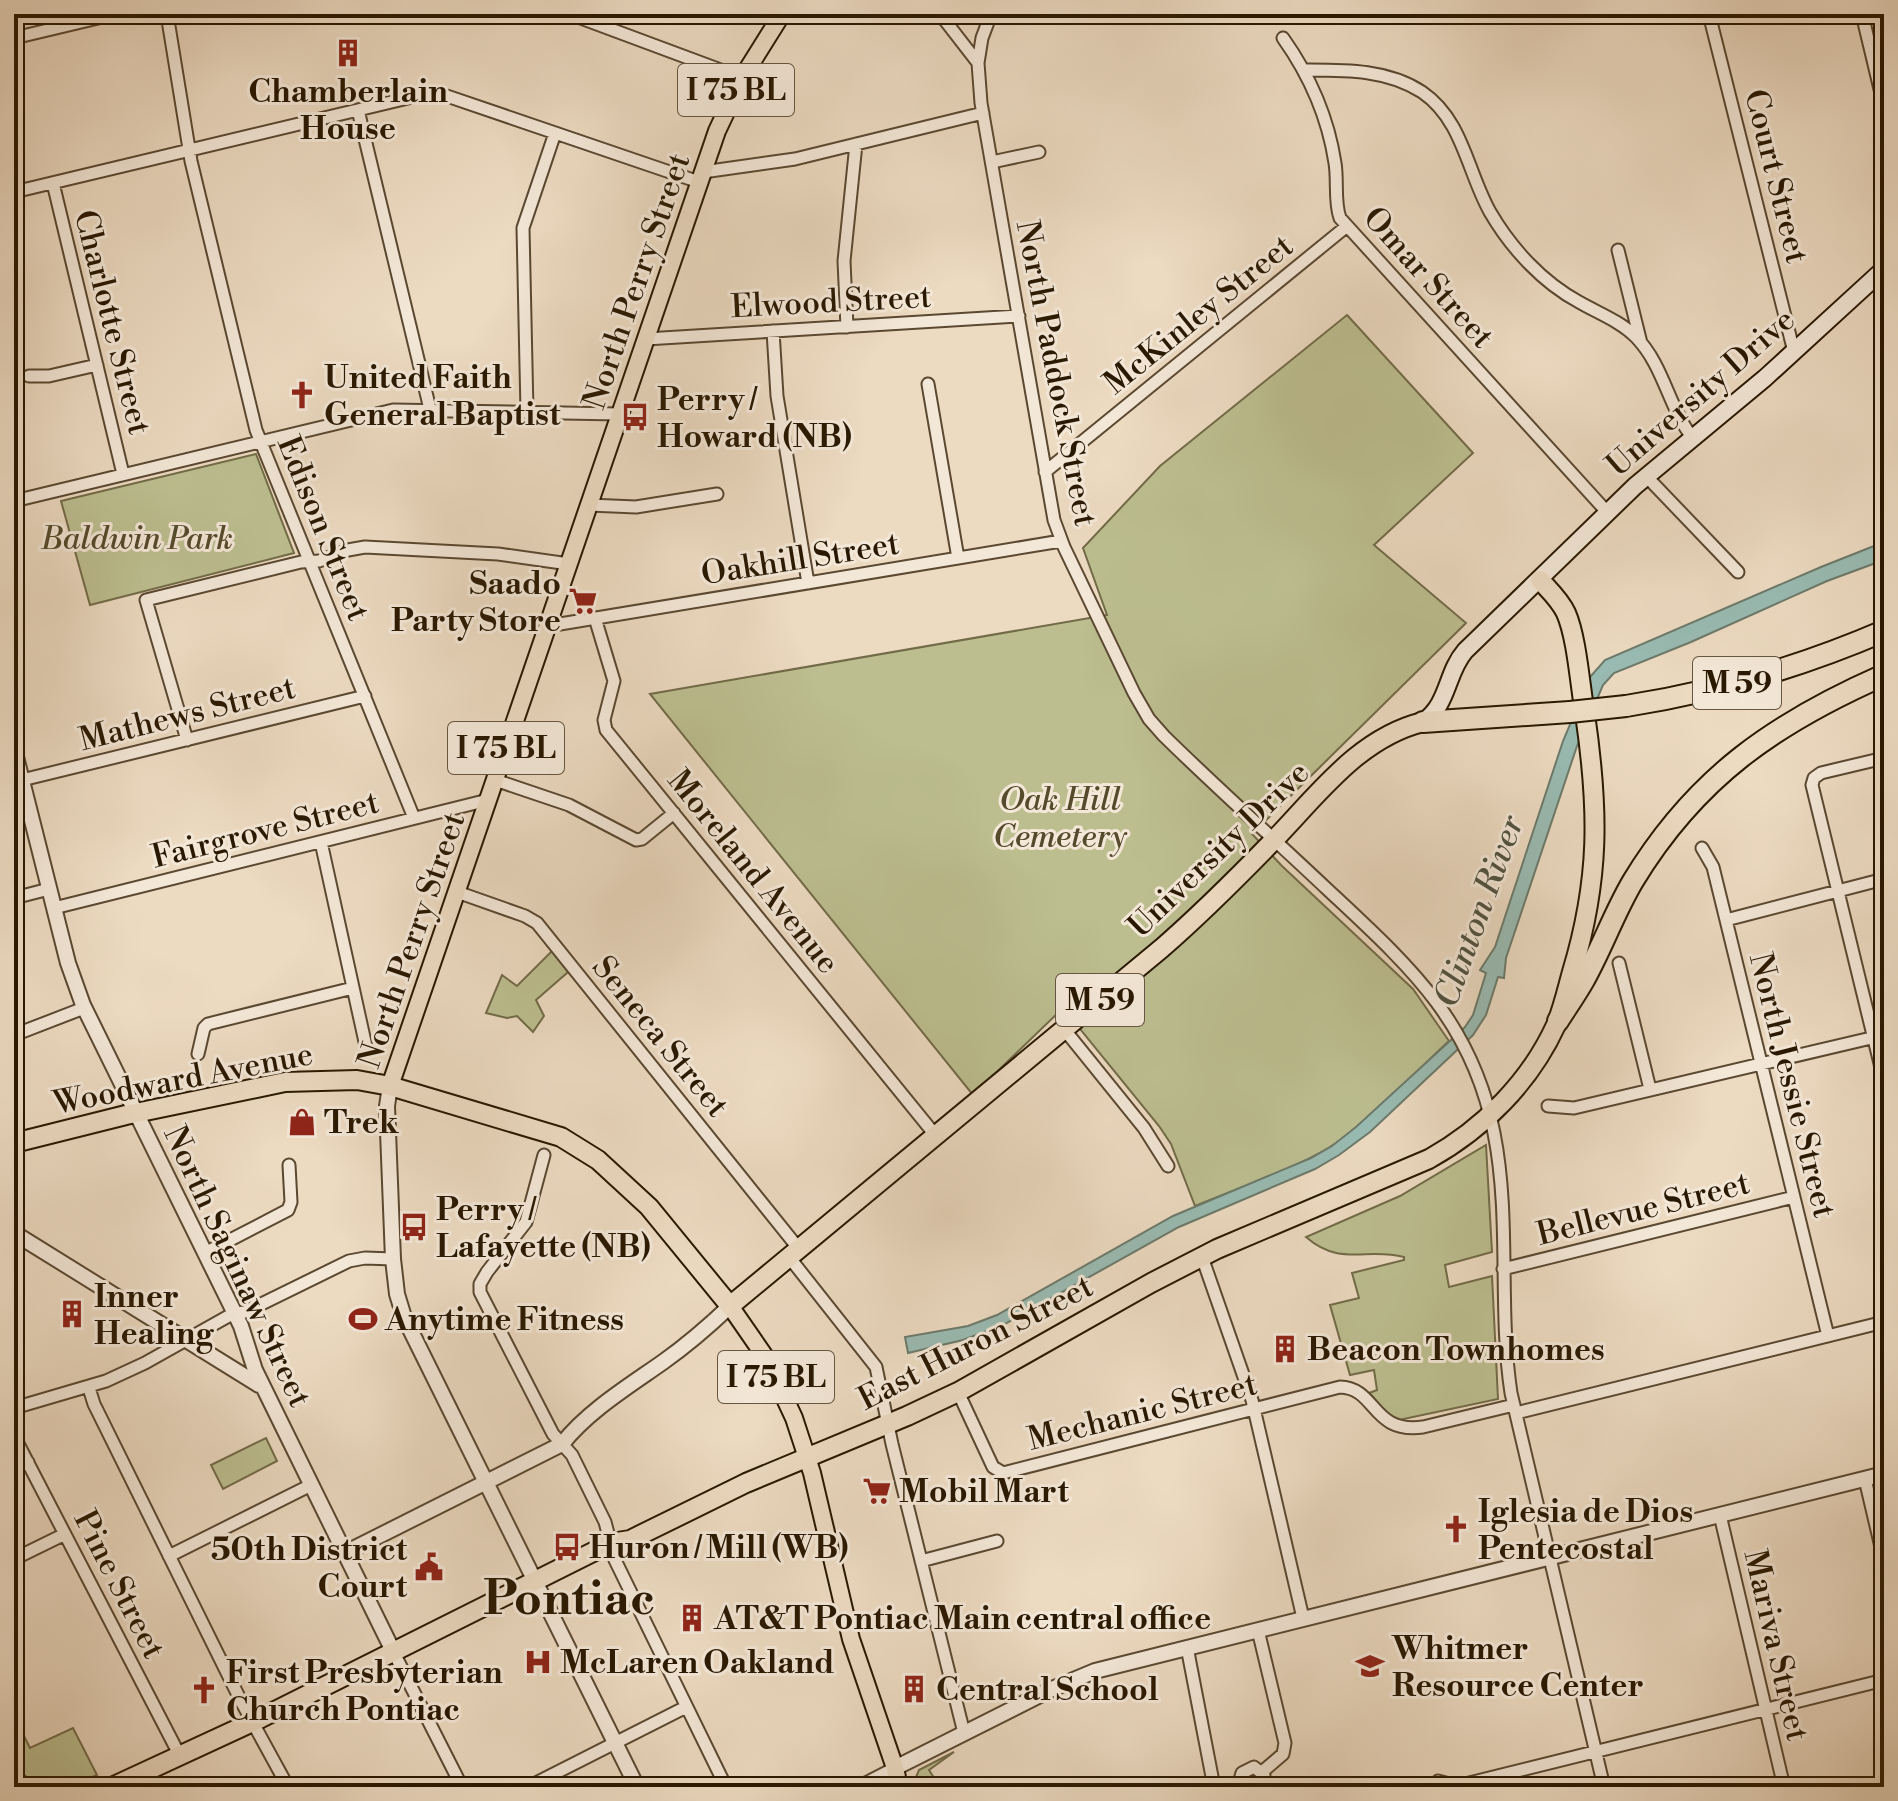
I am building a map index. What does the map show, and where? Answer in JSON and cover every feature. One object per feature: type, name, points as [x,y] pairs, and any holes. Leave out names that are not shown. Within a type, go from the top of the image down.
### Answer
[{"type":"highway","points":[[1540,580],[1568,617],[1596,805],[1592,890],[1584,931],[1558,1021]]},
{"type":"highway","name":"M 59","points":[[1423,722],[1626,706],[1711,690],[1766,675],[1884,631]]},
{"type":"highway","name":"M 59","points":[[1490,1115],[1530,1069],[1585,978],[1633,881],[1674,823],[1707,786],[1767,736],[1819,705],[1884,675]]},
{"type":"highway","name":"University Drive","points":[[730,1306],[1180,933],[1367,748],[1387,735],[1423,722]]},
{"type":"highway","name":"Woodward Avenue","points":[[16,1142],[285,1082],[357,1080],[390,1086],[561,1137],[598,1160],[649,1207],[730,1306]]},
{"type":"highway","name":"East Huron Street","points":[[393,1651],[611,1543],[630,1540],[746,1483],[958,1392],[1202,1257],[1429,1159],[1458,1142],[1490,1115]]},
{"type":"highway","name":"M 59","points":[[112,1787],[393,1651]]},
{"type":"main road","name":"North Perry Street","points":[[390,1086],[722,118],[742,78],[782,14]]},
{"type":"main road","name":"University Drive","points":[[1423,722],[1441,704],[1456,665],[1465,651],[1646,476],[1794,352],[1884,269]]},
{"type":"main road","name":"Woodward Avenue","points":[[730,1306],[775,1373],[807,1457],[851,1639],[899,1787]]},
{"type":"main road","points":[[14,1779],[23,1787]]},
{"type":"street","points":[[14,38],[115,14]]},
{"type":"street","name":"Edison Street","points":[[167,14],[189,150],[261,441],[414,818]]},
{"type":"street","points":[[570,14],[742,78]]},
{"type":"street","points":[[940,14],[978,63]]},
{"type":"street","points":[[978,63],[982,38],[991,14]]},
{"type":"street","name":"Court Street","points":[[1709,14],[1794,352]]},
{"type":"street","points":[[1862,14],[1884,106]]},
{"type":"street","name":"Omar Street","points":[[1283,38],[1304,70],[1329,134],[1336,168],[1338,214],[1607,512]]},
{"type":"street","name":"North Paddock Street","points":[[978,63],[983,113],[1052,513],[1061,541],[1134,693],[1149,719],[1170,743],[1411,969],[1454,1026],[1467,1051],[1490,1115],[1500,1178],[1505,1339],[1515,1409],[1604,1787]]},
{"type":"street","points":[[1304,70],[1355,70],[1376,74],[1408,84],[1430,98],[1453,125],[1484,202],[1512,244],[1553,285],[1619,324],[1641,343],[1657,365],[1676,415],[1692,437]]},
{"type":"street","points":[[14,192],[422,94],[437,94],[701,177],[791,160],[983,113]]},
{"type":"street","points":[[358,110],[430,409]]},
{"type":"street","points":[[527,411],[523,228],[555,133]]},
{"type":"street","points":[[847,327],[844,261],[856,144]]},
{"type":"street","points":[[992,162],[1039,152]]},
{"type":"street","name":"Charlotte Street","points":[[53,183],[123,474]]},
{"type":"street","name":"McKinley Street","points":[[1045,472],[1347,226]]},
{"type":"street","points":[[1618,250],[1641,343]]},
{"type":"street","name":"Elwood Street","points":[[646,339],[1019,316]]},
{"type":"street","points":[[773,331],[777,396],[808,583]]},
{"type":"street","points":[[29,376],[49,376],[97,365]]},
{"type":"street","points":[[928,384],[958,558]]},
{"type":"street","points":[[14,501],[384,411],[430,409],[619,414]]},
{"type":"street","points":[[1646,476],[1738,572]]},
{"type":"street","points":[[589,505],[636,507],[717,494]]},
{"type":"street","name":"Oakhill Street","points":[[548,626],[1061,541]]},
{"type":"street","points":[[187,740],[146,600],[319,561],[365,547],[505,554],[569,564]]},
{"type":"street","name":"Moreland Avenue","points":[[595,618],[614,685],[604,717],[605,727],[936,1136]]},
{"type":"street","name":"Mathews Street","points":[[22,780],[365,696]]},
{"type":"street","name":"North Saginaw Street","points":[[14,749],[68,963],[84,1008],[234,1313],[265,1391],[462,1787]]},
{"type":"street","points":[[1884,758],[1821,773],[1813,780],[1812,790],[1837,891],[1879,1036],[1884,1080]]},
{"type":"street","points":[[495,780],[567,804],[636,840],[642,839],[674,813]]},
{"type":"street","name":"Fairgrove Street","points":[[54,908],[488,800]]},
{"type":"street","points":[[321,842],[367,1051]]},
{"type":"street","name":"North Jessie Street","points":[[1702,848],[1713,867],[1828,1336]]},
{"type":"street","points":[[1726,920],[1884,879]]},
{"type":"street","points":[[14,898],[49,889]]},
{"type":"street","name":"Seneca Street","points":[[457,892],[537,923],[794,1253],[873,1361],[964,1733]]},
{"type":"street","points":[[1619,963],[1650,1089]]},
{"type":"street","points":[[198,1054],[204,1028],[209,1024],[353,988]]},
{"type":"street","points":[[14,1035],[84,1008]]},
{"type":"street","points":[[1064,1029],[1144,1128],[1168,1166]]},
{"type":"street","points":[[1548,1106],[1571,1108],[1879,1036]]},
{"type":"street","name":"North Perry Street","points":[[390,1086],[387,1106],[393,1259],[397,1294],[404,1317],[637,1787]]},
{"type":"street","points":[[544,1155],[526,1222],[487,1272],[480,1288],[553,1434],[572,1455],[605,1522],[615,1560],[726,1787]]},
{"type":"street","points":[[205,1253],[288,1210],[291,1202],[289,1165]]},
{"type":"street","name":"Bellevue Street","points":[[1503,1269],[1794,1197]]},
{"type":"street","points":[[14,1233],[188,1339],[265,1391]]},
{"type":"street","points":[[1202,1257],[1254,1409],[1303,1618]]},
{"type":"street","points":[[14,1408],[89,1388],[145,1363],[234,1313],[245,1312],[349,1261],[393,1259]]},
{"type":"street","name":"University Drive","points":[[345,1553],[562,1444],[570,1434],[680,1350],[730,1306]]},
{"type":"street","name":"Mechanic Street","points":[[958,1392],[993,1467],[1003,1473],[1335,1388],[1350,1388],[1362,1394],[1387,1421],[1401,1427],[1416,1428],[1515,1409],[1884,1322]]},
{"type":"street","points":[[89,1388],[169,1556],[288,1787]]},
{"type":"street","name":"Pine Street","points":[[14,1436],[180,1756]]},
{"type":"street","points":[[14,1469],[28,1462]]},
{"type":"street","points":[[858,1787],[1087,1673],[1884,1474]]},
{"type":"street","points":[[1865,1479],[1884,1560]]},
{"type":"street","points":[[169,1556],[311,1485]]},
{"type":"street","name":"Mariva Street","points":[[1720,1515],[1784,1787]]},
{"type":"street","points":[[14,1559],[65,1534]]},
{"type":"street","points":[[921,1561],[997,1541]]},
{"type":"street","points":[[1258,1630],[1286,1747],[1280,1757],[1262,1772]]},
{"type":"street","points":[[1187,1647],[1214,1787]]},
{"type":"street","points":[[1438,1781],[1457,1786],[1884,1680]]},
{"type":"street","points":[[528,1787],[686,1707]]},
{"type":"street","points":[[1243,1787],[1241,1776],[1247,1768],[1254,1767],[1265,1778],[1262,1787]]},
{"type":"green space","name":"Oak Hill Cemetery","points":[[1347,315],[1473,453],[1374,545],[1466,623],[1252,834],[1413,989],[1449,1041],[1376,1111],[1330,1147],[1281,1172],[1195,1206],[1171,1144],[1159,1126],[1063,1008],[973,1095],[650,694],[1107,615],[1083,548],[1160,466]]},
{"type":"green space","name":"Baldwin Park","points":[[256,454],[294,553],[90,605],[61,501]]},
{"type":"green space","points":[[552,951],[568,972],[536,1000],[544,1016],[533,1032],[517,1016],[507,1018],[486,1013],[502,975],[517,986]]},
{"type":"green space","points":[[1486,1145],[1492,1252],[1445,1265],[1449,1287],[1492,1276],[1498,1399],[1399,1420],[1388,1416],[1369,1393],[1377,1390],[1374,1370],[1350,1375],[1330,1305],[1359,1298],[1352,1273],[1404,1260],[1404,1257],[1342,1254],[1318,1246],[1306,1237],[1400,1196]]},
{"type":"green space","points":[[266,1438],[277,1461],[223,1489],[211,1465]]},
{"type":"green space","points":[[14,1716],[30,1748],[73,1728],[97,1775],[68,1787],[38,1787],[14,1766]]},
{"type":"green space","points":[[954,1752],[929,1770],[940,1787],[918,1787],[916,1777],[919,1770]]},
{"type":"water","points":[[1884,542],[1884,560],[1827,581],[1614,673],[1603,685],[1577,746],[1506,958],[1504,978],[1498,977],[1486,1015],[1473,1035],[1370,1132],[1315,1169],[1179,1227],[1003,1325],[963,1340],[908,1353],[905,1337],[968,1326],[997,1315],[1173,1216],[1311,1158],[1356,1127],[1465,1027],[1473,1015],[1486,973],[1480,970],[1495,947],[1563,741],[1590,677],[1605,660]]},
{"type":"place","name":"Chamberlain House","points":[[348,53]]},
{"type":"place","name":"United Faith General Baptist","points":[[302,395]]},
{"type":"place","name":"Perry / Howard (NB)","points":[[635,417]]},
{"type":"place","name":"Saado Party Store","points":[[583,601]]},
{"type":"place","name":"Trek","points":[[302,1122]]},
{"type":"place","name":"Perry / Lafayette (NB)","points":[[414,1227]]},
{"type":"place","name":"Inner Healing","points":[[72,1314]]},
{"type":"place","name":"Anytime Fitness","points":[[363,1319]]},
{"type":"place","name":"Beacon Townhomes","points":[[1285,1349]]},
{"type":"place","name":"Mobil Mart","points":[[877,1491]]},
{"type":"place","name":"Iglesia de Dios Pentecostal","points":[[1456,1529]]},
{"type":"place","name":"Huron / Mill (WB)","points":[[567,1547]]},
{"type":"place","name":"50th District Court","points":[[429,1567]]},
{"type":"place","name":"AT&T Pontiac Main central office","points":[[692,1618]]},
{"type":"place","name":"McLaren Oakland","points":[[538,1662]]},
{"type":"place","name":"Whitmer Resource Center","points":[[1370,1666]]},
{"type":"place","name":"Central School","points":[[914,1689]]},
{"type":"place","name":"First Presbyterian Church Pontiac","points":[[204,1690]]},
{"type":"district","name":"Pontiac","points":[[569,1597]]},
{"type":"water label","name":"Clinton River","points":[[1478,911]]}]
